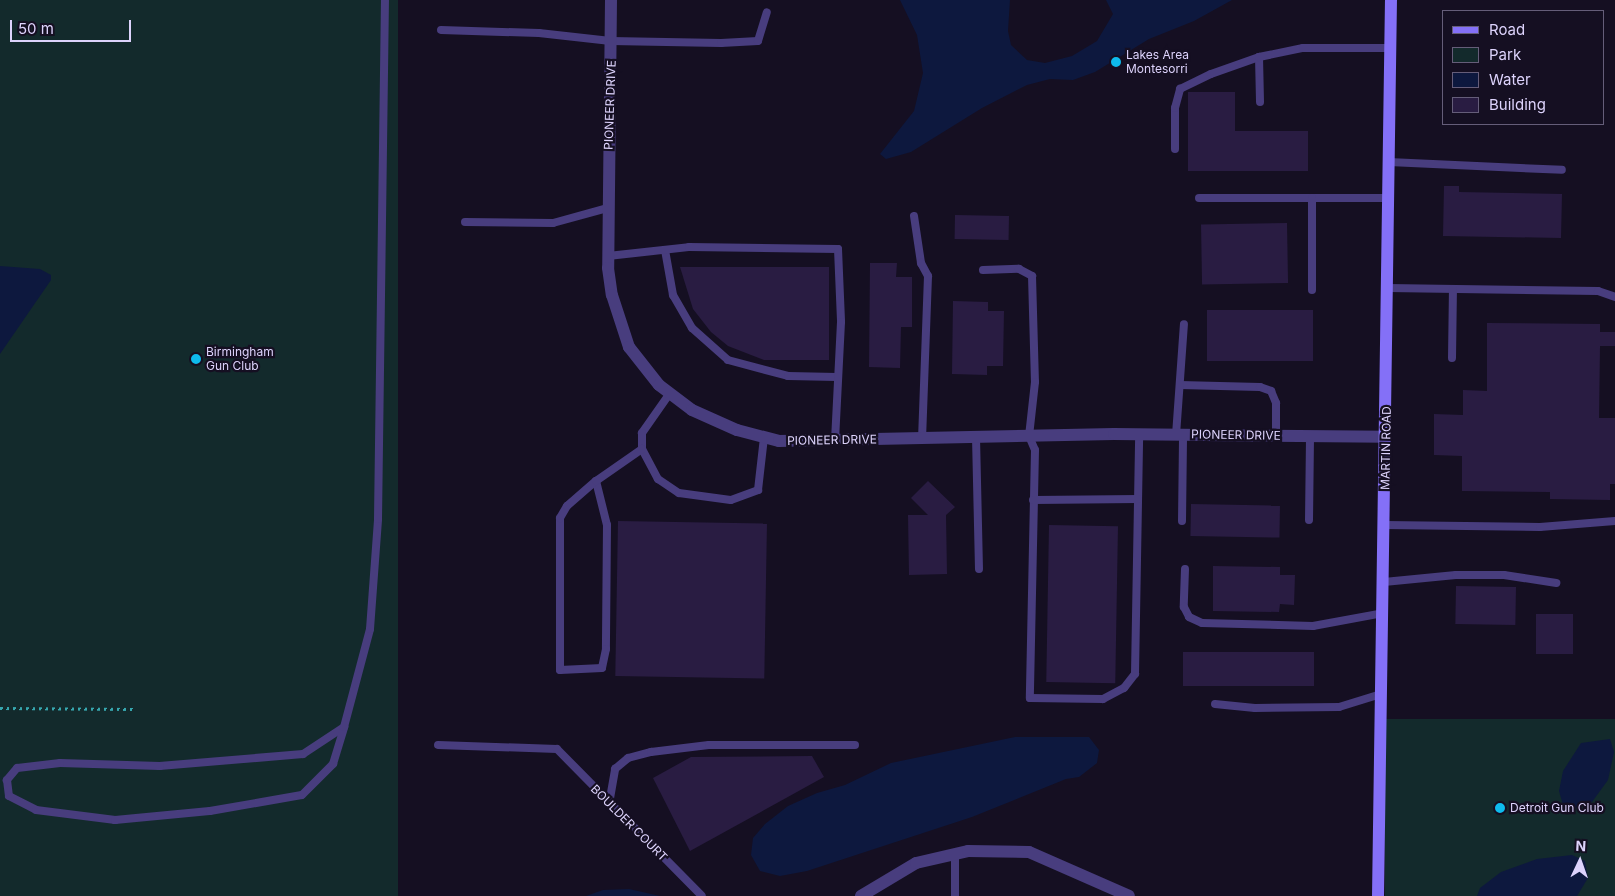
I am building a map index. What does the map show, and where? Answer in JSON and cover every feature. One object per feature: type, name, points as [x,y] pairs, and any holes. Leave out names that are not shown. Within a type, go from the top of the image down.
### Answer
[{"type":"main road","name":"MARTIN ROAD","points":[[1378,896],[1385,525],[1391,0]]},
{"type":"street","name":"PIONEER DRIVE","points":[[611,0],[608,256],[612,295],[629,346],[670,393],[692,410],[737,430],[779,441],[1139,434],[1386,437]]},
{"type":"street","points":[[861,896],[916,863],[968,851],[1028,852],[1129,896]]},
{"type":"lane","points":[[0,798],[9,796],[36,810],[115,820],[210,811],[302,795],[333,764],[370,630],[378,519],[385,0]]},
{"type":"lane","points":[[441,30],[540,33],[611,41],[758,41],[767,12]]},
{"type":"lane","points":[[1174,149],[1175,108],[1180,89],[1211,74],[1260,58],[1303,48],[1390,48]]},
{"type":"lane","points":[[1260,58],[1260,102]]},
{"type":"lane","points":[[1389,162],[1562,170]]},
{"type":"lane","points":[[1199,198],[1388,198]]},
{"type":"lane","points":[[1312,198],[1312,290]]},
{"type":"lane","points":[[465,222],[553,222],[608,208]]},
{"type":"lane","points":[[914,216],[921,263],[928,276],[922,439]]},
{"type":"lane","points":[[608,256],[689,247],[838,249],[840,322],[835,440]]},
{"type":"lane","points":[[665,250],[673,295],[692,328],[728,360],[788,376],[837,377]]},
{"type":"lane","points":[[983,270],[1019,269],[1032,276],[1035,382],[1029,436],[1035,450],[1030,698],[1074,701],[1103,699],[1124,688],[1135,674],[1139,434]]},
{"type":"lane","points":[[1388,288],[1598,291],[1615,297]]},
{"type":"lane","points":[[1452,358],[1453,289]]},
{"type":"lane","points":[[1182,521],[1180,385],[1184,324]]},
{"type":"lane","points":[[1180,385],[1260,387],[1271,392],[1276,403],[1276,436]]},
{"type":"lane","points":[[670,393],[642,433],[642,449],[658,479],[680,493],[731,500],[758,490],[764,437]]},
{"type":"lane","points":[[1309,520],[1310,436]]},
{"type":"lane","points":[[976,437],[979,568]]},
{"type":"lane","points":[[596,481],[607,525],[606,649],[602,668],[560,670],[560,518],[567,506],[596,481],[642,449]]},
{"type":"lane","points":[[1033,500],[1138,499]]},
{"type":"lane","points":[[1385,525],[1540,527],[1615,521]]},
{"type":"lane","points":[[1185,569],[1184,607],[1189,617],[1202,623],[1313,626],[1383,613]]},
{"type":"lane","points":[[1384,582],[1456,575],[1504,575],[1556,583]]},
{"type":"lane","points":[[1215,704],[1255,708],[1339,707],[1382,694]]},
{"type":"lane","points":[[9,796],[7,780],[17,768],[60,763],[160,766],[304,754],[344,727]]},
{"type":"lane","points":[[609,804],[615,769],[628,758],[651,752],[709,746],[855,745]]},
{"type":"lane","name":"BOULDER COURT","points":[[438,746],[557,749],[609,804],[702,896]]},
{"type":"lane","points":[[955,854],[955,896]]},
{"type":"path","points":[[0,708],[133,708]]},
{"type":"green space","name":"Birmingham Gun Club","points":[[0,0],[398,0],[398,896],[0,896]]},
{"type":"green space","name":"Detroit Gun Club","points":[[1385,719],[1615,719],[1615,896],[1385,896]]},
{"type":"water","points":[[900,0],[1010,0],[1008,31],[1011,45],[1027,60],[1045,63],[1072,56],[1097,41],[1113,14],[1106,0],[1232,0],[1194,21],[1149,39],[1095,72],[1073,80],[1050,79],[1027,85],[982,108],[911,152],[886,159],[880,154],[914,111],[923,73],[917,35]]},
{"type":"water","points":[[0,266],[40,269],[51,275],[51,280],[0,354]]},
{"type":"water","points":[[1015,737],[1089,737],[1099,750],[1097,763],[1079,777],[1066,779],[972,817],[807,871],[780,876],[760,871],[751,855],[753,838],[765,824],[788,806],[817,793],[845,785],[891,763]]},
{"type":"water","points":[[1610,739],[1614,752],[1608,780],[1592,802],[1577,808],[1563,805],[1559,791],[1563,771],[1581,743]]},
{"type":"water","points":[[1572,855],[1585,861],[1588,878],[1577,896],[1477,896],[1480,888],[1501,872],[1537,859]]},
{"type":"water","points":[[629,889],[660,896],[586,896],[603,890]]},
{"type":"building","points":[[1188,92],[1235,92],[1235,131],[1308,131],[1308,171],[1188,171]]},
{"type":"building","points":[[1444,186],[1459,186],[1459,192],[1562,194],[1561,238],[1443,236]]},
{"type":"building","points":[[955,215],[1009,216],[1009,240],[955,239]]},
{"type":"building","points":[[1287,223],[1288,283],[1202,284],[1201,225]]},
{"type":"building","points":[[870,263],[897,263],[896,277],[912,277],[912,327],[901,327],[900,368],[869,367]]},
{"type":"building","points":[[680,267],[829,267],[829,360],[764,360],[728,346],[711,332],[693,309]]},
{"type":"building","points":[[953,301],[988,302],[988,311],[1004,311],[1003,366],[987,366],[987,375],[952,374]]},
{"type":"building","points":[[1207,310],[1313,310],[1313,361],[1207,361]]},
{"type":"building","points":[[1487,323],[1600,324],[1600,332],[1615,332],[1615,346],[1600,346],[1599,418],[1615,418],[1615,484],[1610,484],[1610,500],[1550,499],[1550,492],[1462,491],[1462,456],[1434,455],[1434,414],[1463,415],[1463,390],[1487,391]]},
{"type":"building","points":[[928,481],[955,507],[946,515],[947,574],[909,575],[908,515],[928,515],[911,498]]},
{"type":"building","points":[[1191,504],[1280,506],[1279,538],[1190,536]]},
{"type":"building","points":[[618,521],[767,524],[764,679],[615,676]]},
{"type":"building","points":[[1049,525],[1118,526],[1115,683],[1046,682]]},
{"type":"building","points":[[1213,566],[1280,567],[1280,575],[1295,575],[1294,605],[1280,604],[1279,612],[1213,611]]},
{"type":"building","points":[[1456,586],[1516,587],[1515,625],[1455,624]]},
{"type":"building","points":[[1536,614],[1573,614],[1573,654],[1536,654]]},
{"type":"building","points":[[1183,652],[1314,652],[1314,686],[1183,686]]},
{"type":"building","points":[[812,756],[824,777],[690,851],[653,778],[691,757]]},
{"type":"place","name":"Lakes Area Montesorri","points":[[1116,62]]},
{"type":"place","name":"Birmingham Gun Club","points":[[196,359]]},
{"type":"place","name":"Detroit Gun Club","points":[[1500,808]]}]
